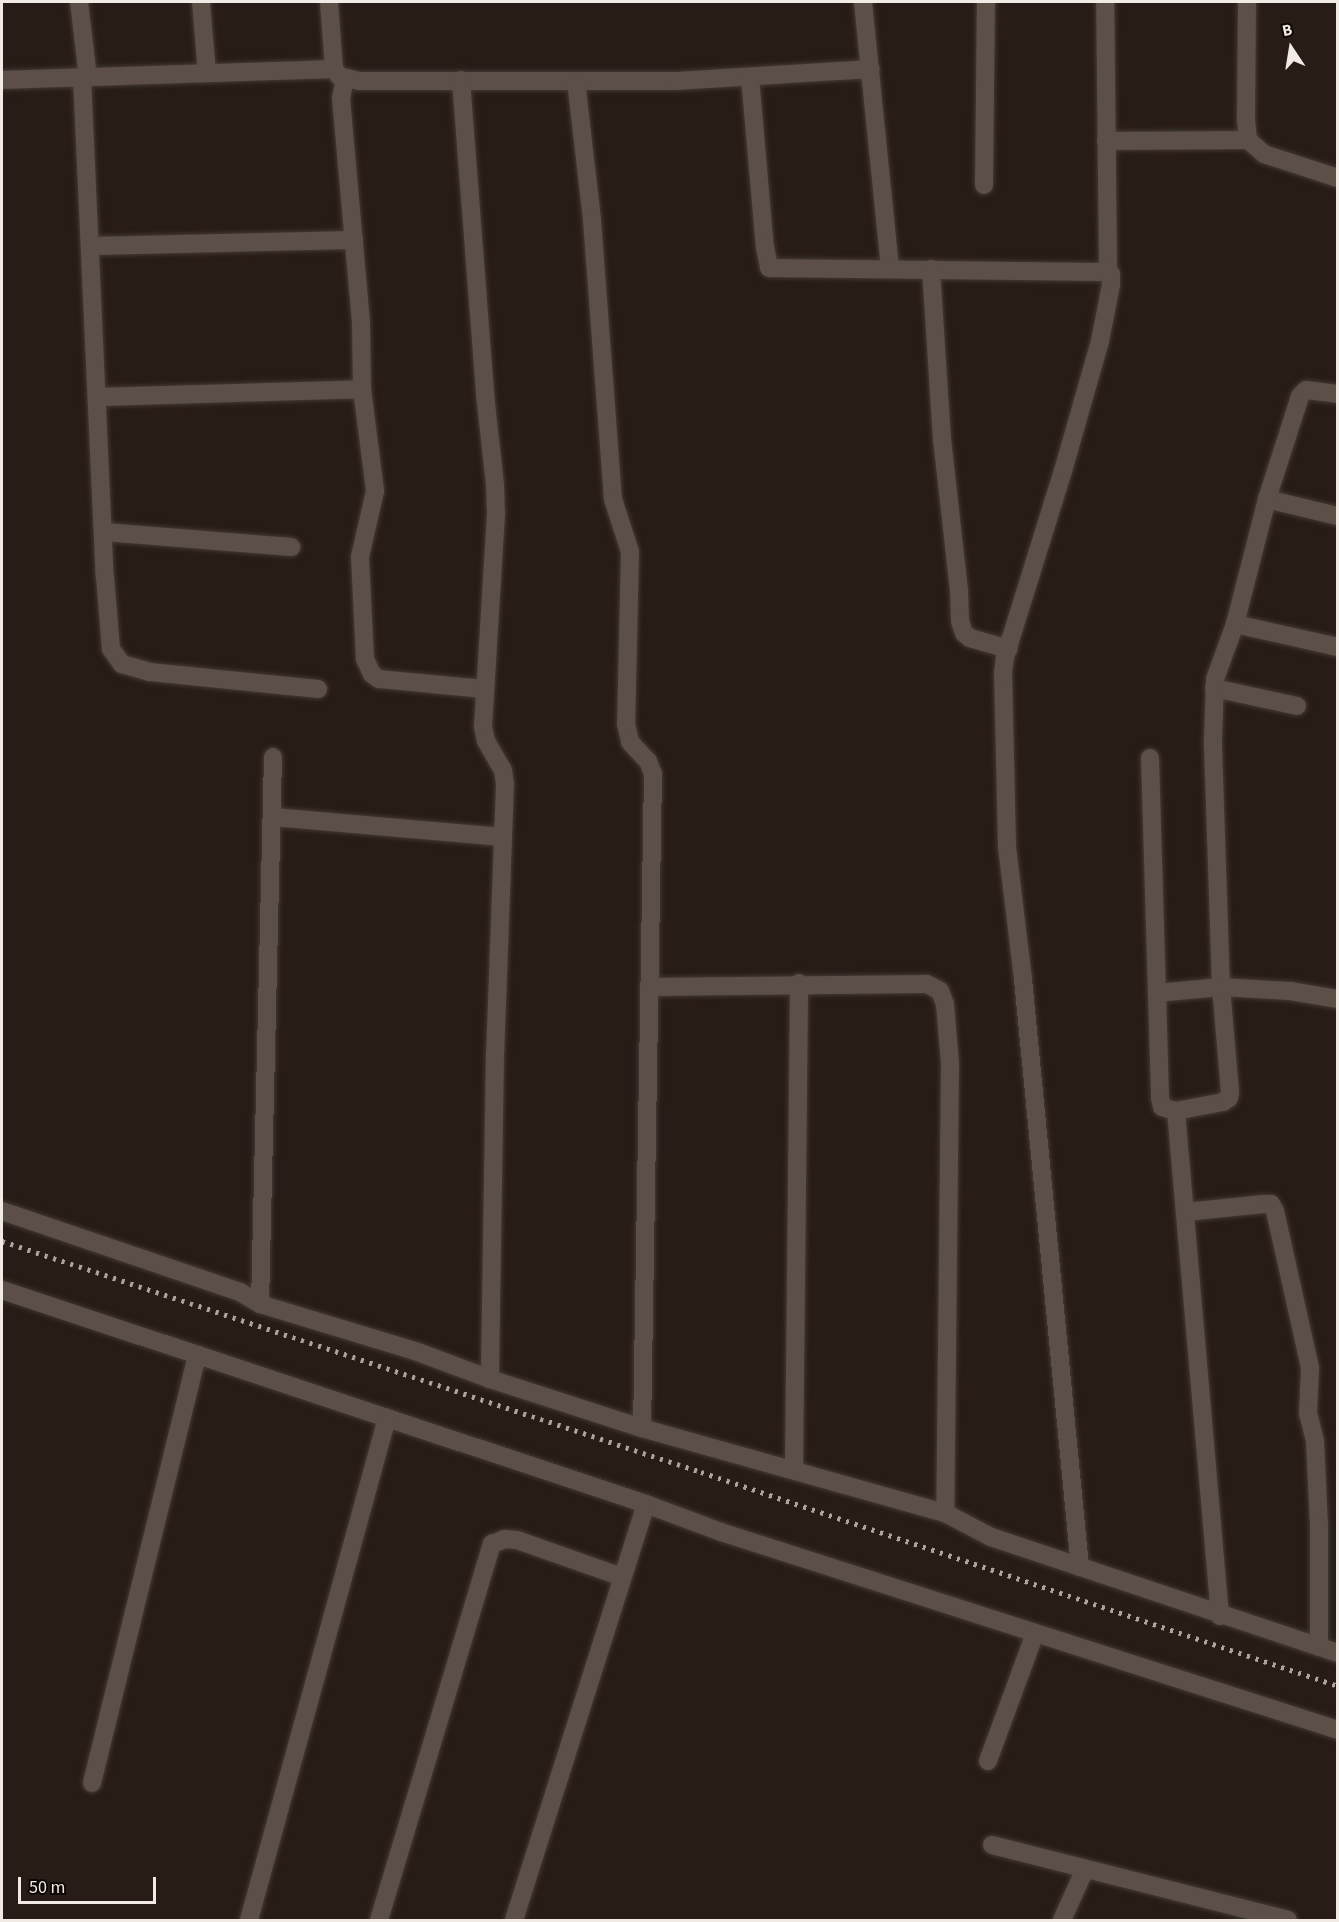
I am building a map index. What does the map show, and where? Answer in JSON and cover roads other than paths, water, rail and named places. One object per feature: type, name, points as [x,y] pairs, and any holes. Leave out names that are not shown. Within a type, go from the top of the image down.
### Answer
[{"type":"street","points":[[79,2],[85,77],[108,637],[111,649],[122,664],[150,672],[318,689]]},
{"type":"street","points":[[201,2],[207,73]]},
{"type":"street","points":[[329,2],[339,73],[354,240],[361,323],[362,389],[375,491],[360,557],[360,597],[368,668],[379,679],[483,689]]},
{"type":"street","points":[[863,2],[890,269]]},
{"type":"street","points":[[984,185],[986,2]]},
{"type":"street","points":[[1080,1567],[1023,978],[1007,846],[1002,684],[1008,648],[1063,471],[1100,341],[1111,285],[1111,274],[1107,269],[1105,2]]},
{"type":"street","points":[[1247,2],[1246,120],[1248,140]]},
{"type":"street","points":[[2,80],[207,73],[339,73],[359,81],[676,81],[871,69]]},
{"type":"street","points":[[750,77],[765,247],[770,268],[1094,273],[1107,269]]},
{"type":"street","points":[[461,80],[485,394],[495,485],[490,628],[483,689],[486,741],[503,770],[506,784],[502,837],[495,1053],[490,1379]]},
{"type":"street","points":[[576,81],[593,231],[613,499],[630,552],[626,724],[630,742],[648,760],[652,774],[642,1428]]},
{"type":"street","points":[[1106,141],[1248,140],[1264,154],[1338,178]]},
{"type":"street","points":[[91,246],[354,240]]},
{"type":"street","points":[[930,269],[942,439],[959,590],[960,621],[964,633],[970,639],[1008,648]]},
{"type":"street","points":[[99,397],[362,389]]},
{"type":"street","points":[[1150,758],[1160,1098],[1162,1107],[1176,1111],[1229,1098],[1221,987],[1214,688],[1300,396],[1306,390],[1338,394]]},
{"type":"street","points":[[1268,500],[1338,516]]},
{"type":"street","points":[[104,532],[291,547]]},
{"type":"street","points":[[1234,624],[1338,647]]},
{"type":"street","points":[[1214,688],[1297,706]]},
{"type":"street","points":[[260,1304],[273,757]]},
{"type":"street","points":[[273,817],[502,837]]},
{"type":"street","points":[[649,987],[799,983],[927,984],[937,988],[943,996],[950,1064],[945,1513]]},
{"type":"street","points":[[794,1470],[799,983]]},
{"type":"street","points":[[1157,993],[1221,987],[1290,991],[1338,999]]},
{"type":"street","points":[[1176,1111],[1220,1616]]},
{"type":"street","points":[[1186,1212],[1264,1204],[1271,1204],[1275,1211],[1310,1368],[1308,1413],[1315,1441],[1319,1525],[1319,1647]]},
{"type":"street","points":[[2,1211],[240,1292],[260,1304],[418,1352],[490,1379],[642,1428],[945,1513],[991,1537],[1160,1592],[1220,1616],[1338,1653]]},
{"type":"street","points":[[2,1290],[646,1504],[721,1532],[1338,1730]]},
{"type":"street","points":[[92,1784],[197,1355]]},
{"type":"street","points":[[249,1920],[387,1418]]},
{"type":"street","points":[[514,1920],[646,1504]]},
{"type":"street","points":[[379,1920],[492,1544],[504,1539],[517,1540],[622,1577]]},
{"type":"street","points":[[988,1761],[1035,1633]]},
{"type":"street","points":[[992,1845],[1288,1920]]},
{"type":"street","points":[[1062,1920],[1085,1869]]},
{"type":"railway","points":[[2,1241],[1338,1686]]}]
